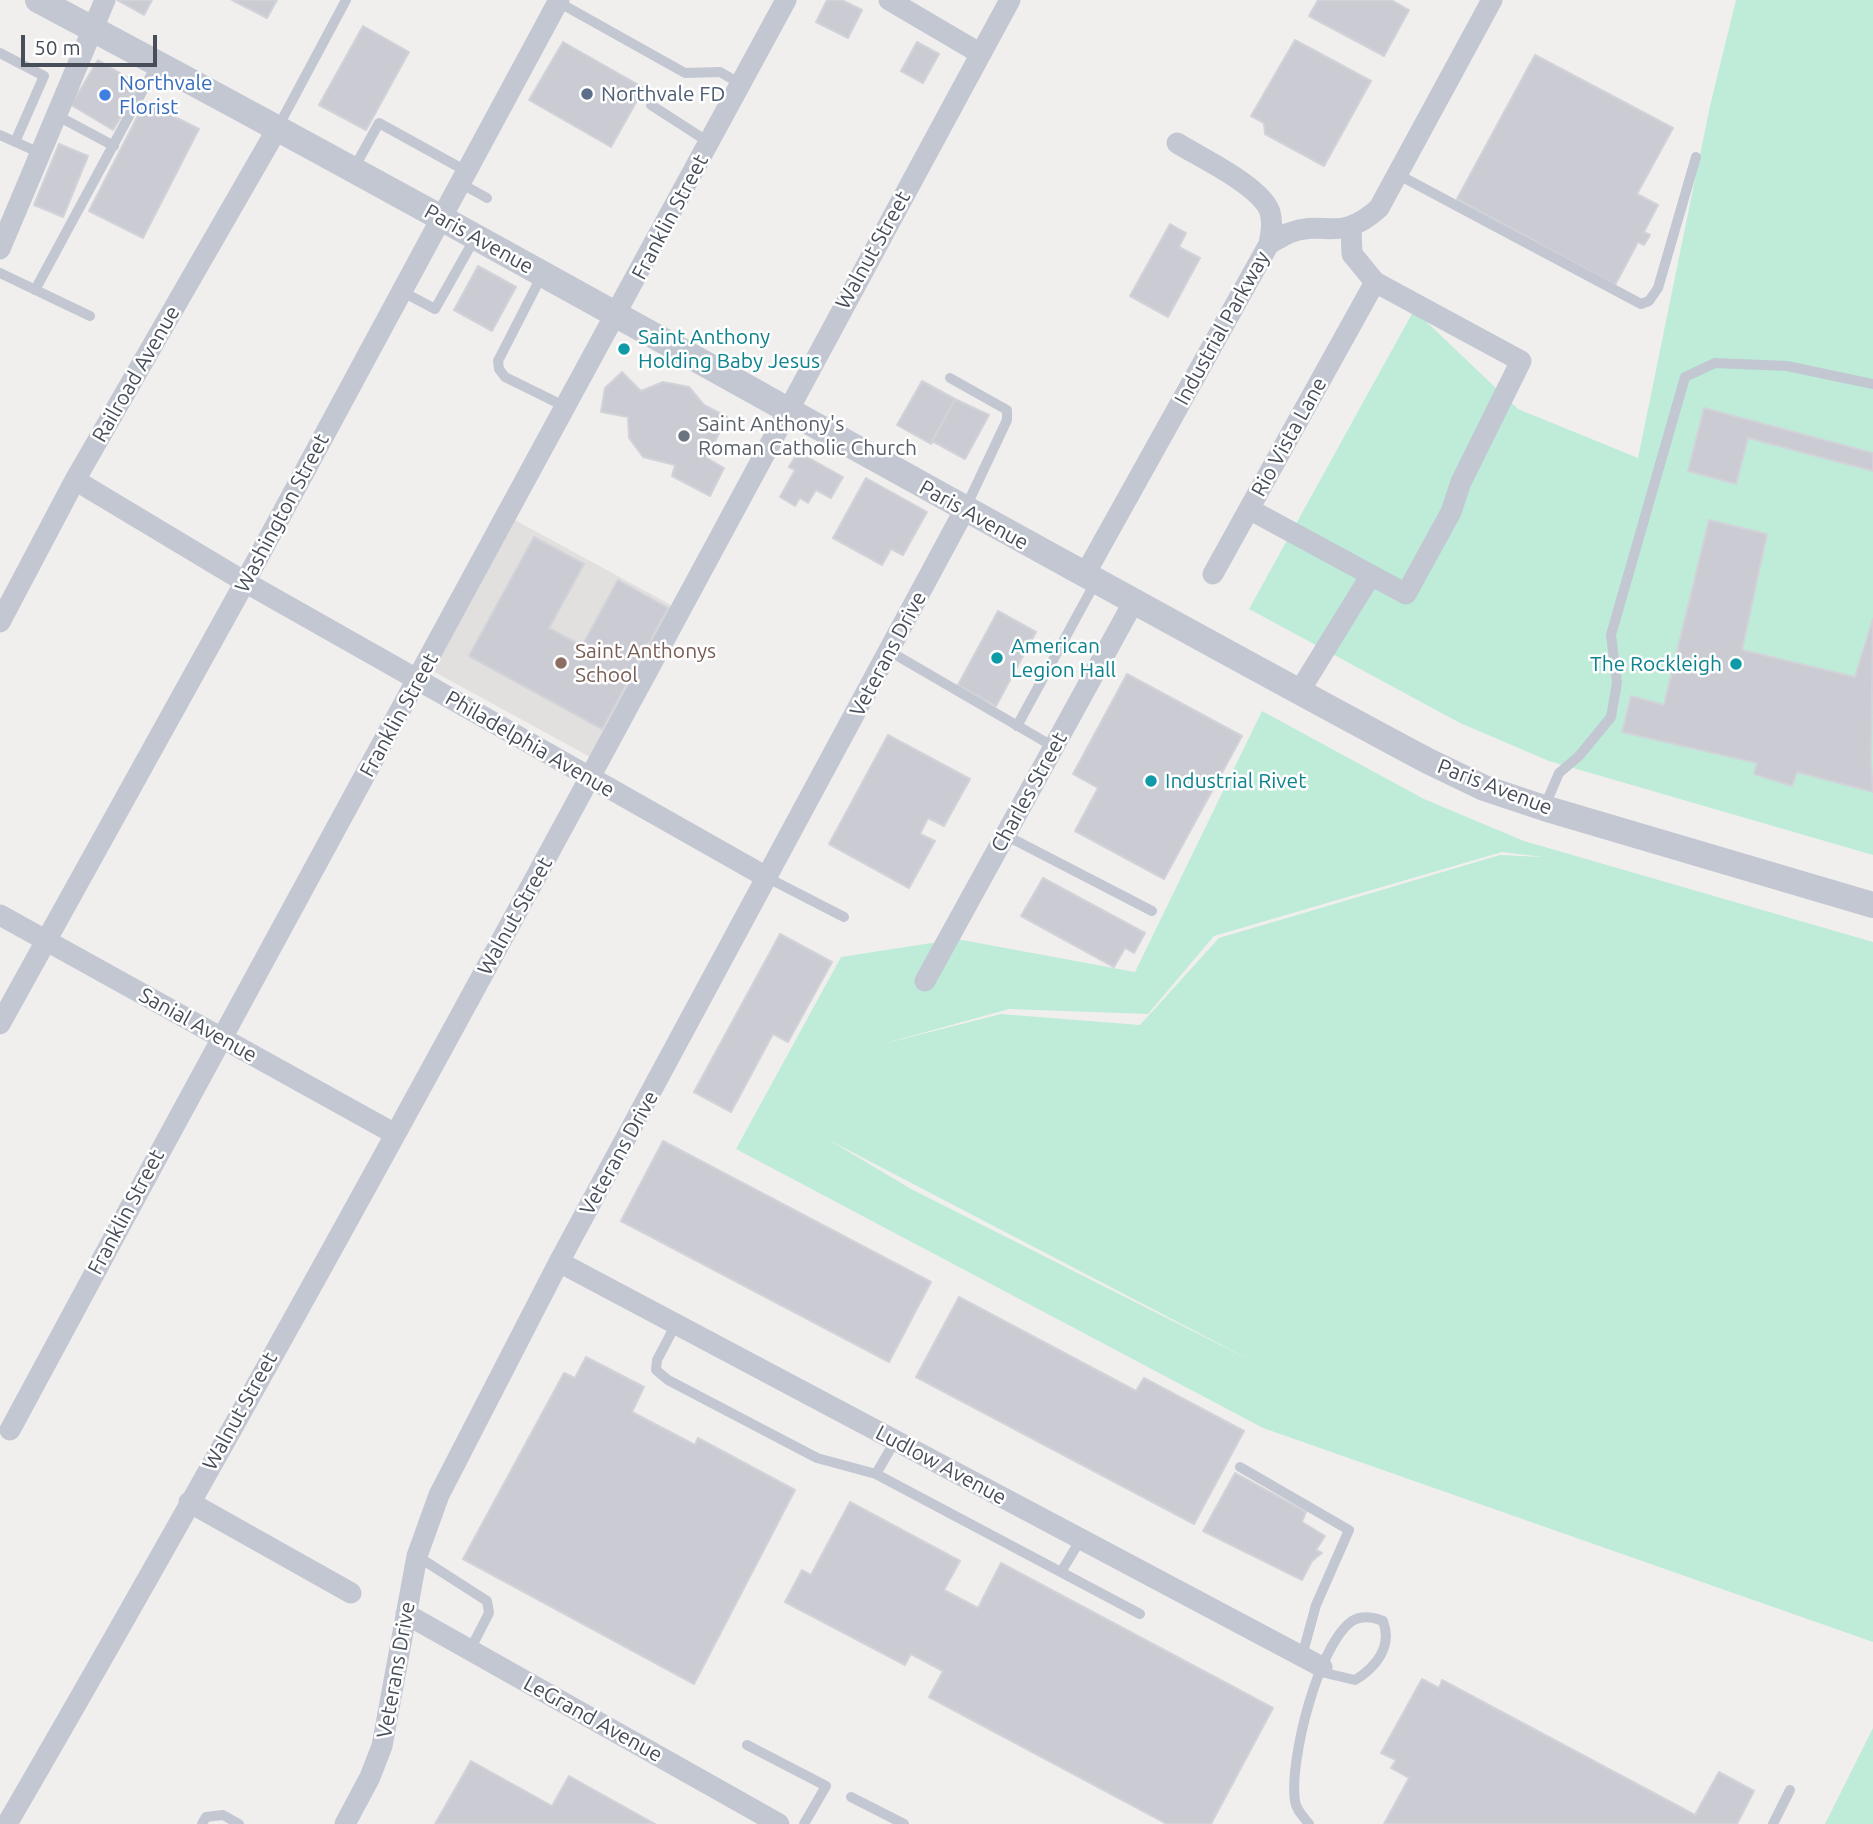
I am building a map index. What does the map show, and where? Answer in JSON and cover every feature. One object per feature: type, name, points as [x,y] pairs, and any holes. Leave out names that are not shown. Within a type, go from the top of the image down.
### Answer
[{"type":"street","name":"Paris Avenue","points":[[38,0],[441,218],[1089,580],[1484,788],[1873,905]]},
{"type":"street","points":[[0,249],[104,0]]},
{"type":"street","name":"Franklin Street","points":[[10,1430],[220,1037],[568,408],[786,0]]},
{"type":"street","points":[[889,0],[981,54]]},
{"type":"street","name":"Walnut Street","points":[[8,1824],[145,1587],[189,1502],[395,1134],[590,779],[786,411],[1010,0]]},
{"type":"street","points":[[1375,282],[1352,254],[1351,228],[1364,222],[1379,208],[1492,0]]},
{"type":"street","name":"Washington Street","points":[[0,1024],[44,940],[245,582],[559,1]]},
{"type":"street","name":"Railroad Avenue","points":[[0,622],[75,480],[276,129]]},
{"type":"street","points":[[1177,144],[1256,192],[1269,210],[1273,227],[1269,244]]},
{"type":"street","name":"Industrial Parkway","points":[[1089,580],[1269,244],[1291,232],[1351,228]]},
{"type":"street","name":"Rio Vista Lane","points":[[1375,282],[1521,361],[1461,482],[1451,512],[1406,594],[1249,509],[1375,282]]},
{"type":"street","name":"Philadelphia Avenue","points":[[75,480],[245,582],[768,878]]},
{"type":"street","name":"Veterans Drive","points":[[345,1824],[370,1777],[382,1746],[418,1556],[439,1494],[559,1262],[965,509]]},
{"type":"street","points":[[1213,574],[1249,509]]},
{"type":"street","points":[[1299,692],[1371,575]]},
{"type":"street","name":"Charles Street","points":[[925,981],[1133,603]]},
{"type":"street","name":"Sanial Avenue","points":[[0,915],[395,1134]]},
{"type":"street","name":"Ludlow Avenue","points":[[559,1262],[1301,1656],[1322,1670]]},
{"type":"street","points":[[189,1502],[352,1592]]},
{"type":"street","name":"LeGrand Avenue","points":[[407,1614],[778,1824]]},
{"type":"lane","points":[[276,129],[346,0]]},
{"type":"lane","points":[[559,1],[685,73],[720,72],[741,84]]},
{"type":"lane","points":[[0,53],[44,76],[15,142]]},
{"type":"lane","points":[[35,290],[158,64]]},
{"type":"lane","points":[[651,105],[710,142]]},
{"type":"lane","points":[[56,115],[114,146]]},
{"type":"lane","points":[[353,170],[379,123],[463,177],[487,198]]},
{"type":"lane","points":[[0,135],[40,153]]},
{"type":"lane","points":[[1397,174],[1641,304],[1649,301],[1658,288],[1696,157]]},
{"type":"lane","points":[[401,291],[435,309],[475,237]]},
{"type":"lane","points":[[0,273],[90,316]]},
{"type":"lane","points":[[542,275],[498,361],[499,369],[505,377],[568,408]]},
{"type":"lane","points":[[1544,808],[1559,773],[1579,757],[1611,717],[1617,683],[1611,635],[1685,377],[1715,363],[1787,366],[1873,384]]},
{"type":"lane","points":[[950,378],[1007,411],[1007,420],[965,509]]},
{"type":"lane","points":[[1017,726],[1089,580]]},
{"type":"lane","points":[[889,651],[1054,747]]},
{"type":"lane","points":[[1005,835],[1152,911]]},
{"type":"lane","points":[[768,878],[844,917]]},
{"type":"lane","points":[[676,1324],[657,1360],[656,1370],[668,1380],[799,1450],[854,1471],[876,1474],[1140,1614]]},
{"type":"lane","points":[[876,1474],[895,1441]]},
{"type":"lane","points":[[1240,1467],[1349,1530],[1315,1605],[1301,1656]]},
{"type":"lane","points":[[1062,1572],[1081,1539]]},
{"type":"lane","points":[[418,1556],[487,1601],[489,1613],[470,1650]]},
{"type":"lane","points":[[1309,1824],[1295,1805],[1293,1770],[1304,1718],[1322,1670],[1338,1637],[1353,1620],[1371,1616],[1383,1621],[1387,1631],[1384,1649],[1372,1670],[1355,1680],[1322,1670]]},
{"type":"lane","points":[[747,1745],[827,1786],[804,1824]]},
{"type":"lane","points":[[1773,1824],[1790,1790]]},
{"type":"lane","points":[[851,1797],[904,1824]]},
{"type":"lane","points":[[202,1824],[206,1817],[223,1815],[239,1824]]},
{"type":"shaded area","points":[[513,519],[673,606],[590,757],[431,670]]},
{"type":"green space","points":[[1736,0],[1873,0],[1873,855],[1549,761],[1460,723],[1249,609],[1414,310],[1518,409],[1638,458],[1710,106]]},
{"type":"green space","points":[[1262,711],[1424,799],[1524,841],[1873,942],[1873,1642],[1263,1428],[736,1149],[841,957],[957,939],[1135,972]],"holes":[[[1502,852],[1543,857],[1500,855],[1219,938],[1140,1025],[1001,1014],[879,1045],[1009,1009],[1148,1014],[1214,936]],[[829,1140],[1258,1364],[911,1189]]]},
{"type":"green space","points":[[1873,1728],[1873,1824],[1825,1824]]},
{"type":"building","points":[[117,0],[152,0],[144,15]]},
{"type":"building","points":[[232,0],[277,0],[267,18]]},
{"type":"building","points":[[827,0],[842,0],[862,10],[848,38],[816,22]]},
{"type":"building","points":[[1318,0],[1391,0],[1409,10],[1384,56],[1309,16]]},
{"type":"building","points":[[363,26],[409,52],[366,130],[319,105]]},
{"type":"building","points":[[1295,40],[1371,81],[1324,166],[1265,134],[1264,123],[1251,116]]},
{"type":"building","name":"Northvale FD","points":[[563,42],[644,88],[611,147],[529,100]]},
{"type":"building","points":[[917,42],[939,54],[923,83],[901,71]]},
{"type":"building","points":[[1535,55],[1673,128],[1637,194],[1658,205],[1644,232],[1650,235],[1644,245],[1638,242],[1615,285],[1457,199]]},
{"type":"building","name":"Northvale Florist","points":[[98,60],[140,85],[113,130],[71,105]]},
{"type":"building","points":[[145,102],[199,129],[143,238],[89,211]]},
{"type":"building","points":[[59,144],[88,156],[63,217],[34,205]]},
{"type":"building","points":[[1170,224],[1186,233],[1179,247],[1200,258],[1168,317],[1130,296]]},
{"type":"building","points":[[478,266],[516,287],[492,331],[454,310]]},
{"type":"building","points":[[622,372],[641,391],[663,382],[689,387],[704,405],[727,417],[707,458],[724,468],[710,496],[672,476],[675,465],[643,457],[629,438],[628,417],[601,412],[605,388]]},
{"type":"building","points":[[922,381],[955,399],[931,444],[897,425]]},
{"type":"building","points":[[955,399],[989,415],[965,459],[932,441]]},
{"type":"building","points":[[1704,408],[1873,453],[1873,471],[1748,438],[1736,484],[1688,471]]},
{"type":"building","points":[[798,452],[843,477],[831,498],[816,490],[808,503],[800,498],[795,506],[780,497],[795,470],[789,467]]},
{"type":"building","points":[[866,478],[927,512],[903,555],[891,549],[882,565],[833,538]]},
{"type":"building","name":"The Rockleigh","points":[[1709,520],[1767,534],[1742,650],[1855,677],[1873,619],[1873,792],[1797,772],[1792,786],[1754,774],[1757,763],[1622,732],[1631,696],[1664,705]]},
{"type":"building","points":[[534,537],[584,564],[549,628],[582,646],[618,580],[668,608],[602,729],[469,656]]},
{"type":"building","name":"American Legion Hall","points":[[998,611],[1036,632],[996,706],[958,685]]},
{"type":"building","name":"Industrial Rivet","points":[[1127,674],[1242,736],[1164,879],[1075,831],[1098,788],[1073,774]]},
{"type":"building","points":[[888,735],[970,779],[944,826],[928,818],[920,834],[935,841],[909,888],[829,844]]},
{"type":"building","points":[[1043,878],[1145,933],[1134,953],[1125,948],[1114,967],[1021,916]]},
{"type":"building","points":[[780,934],[832,962],[788,1042],[773,1034],[731,1112],[694,1092]]},
{"type":"building","points":[[663,1141],[931,1282],[889,1362],[621,1221]]},
{"type":"building","points":[[959,1297],[1136,1391],[1144,1378],[1244,1431],[1194,1524],[916,1377]]},
{"type":"building","points":[[586,1357],[644,1387],[632,1412],[695,1445],[698,1438],[795,1490],[694,1684],[463,1559],[564,1373],[575,1378]]},
{"type":"building","points":[[1235,1473],[1306,1512],[1302,1522],[1325,1536],[1316,1550],[1322,1553],[1312,1561],[1302,1580],[1203,1531]]},
{"type":"building","points":[[850,1502],[960,1561],[944,1590],[978,1608],[1001,1563],[1273,1708],[1211,1824],[1167,1824],[929,1697],[943,1671],[911,1654],[905,1665],[785,1602],[802,1570],[811,1575]]},
{"type":"building","points":[[1422,1679],[1439,1688],[1442,1680],[1695,1815],[1719,1772],[1754,1791],[1737,1824],[1384,1824],[1409,1778],[1391,1768],[1396,1760],[1381,1753]]},
{"type":"building","points":[[471,1761],[552,1806],[569,1776],[655,1824],[435,1824]]},
{"type":"place","name":"Northvale FD","points":[[587,94]]},
{"type":"place","name":"Northvale Florist","points":[[105,95]]},
{"type":"place","name":"Saint Anthony Holding Baby Jesus","points":[[624,349]]},
{"type":"place","name":"Saint Anthony's Roman Catholic Church","points":[[684,436]]},
{"type":"place","name":"American Legion Hall","points":[[997,658]]},
{"type":"place","name":"Saint Anthonys School","points":[[561,663]]},
{"type":"place","name":"The Rockleigh","points":[[1736,664]]},
{"type":"place","name":"Industrial Rivet","points":[[1151,781]]}]
